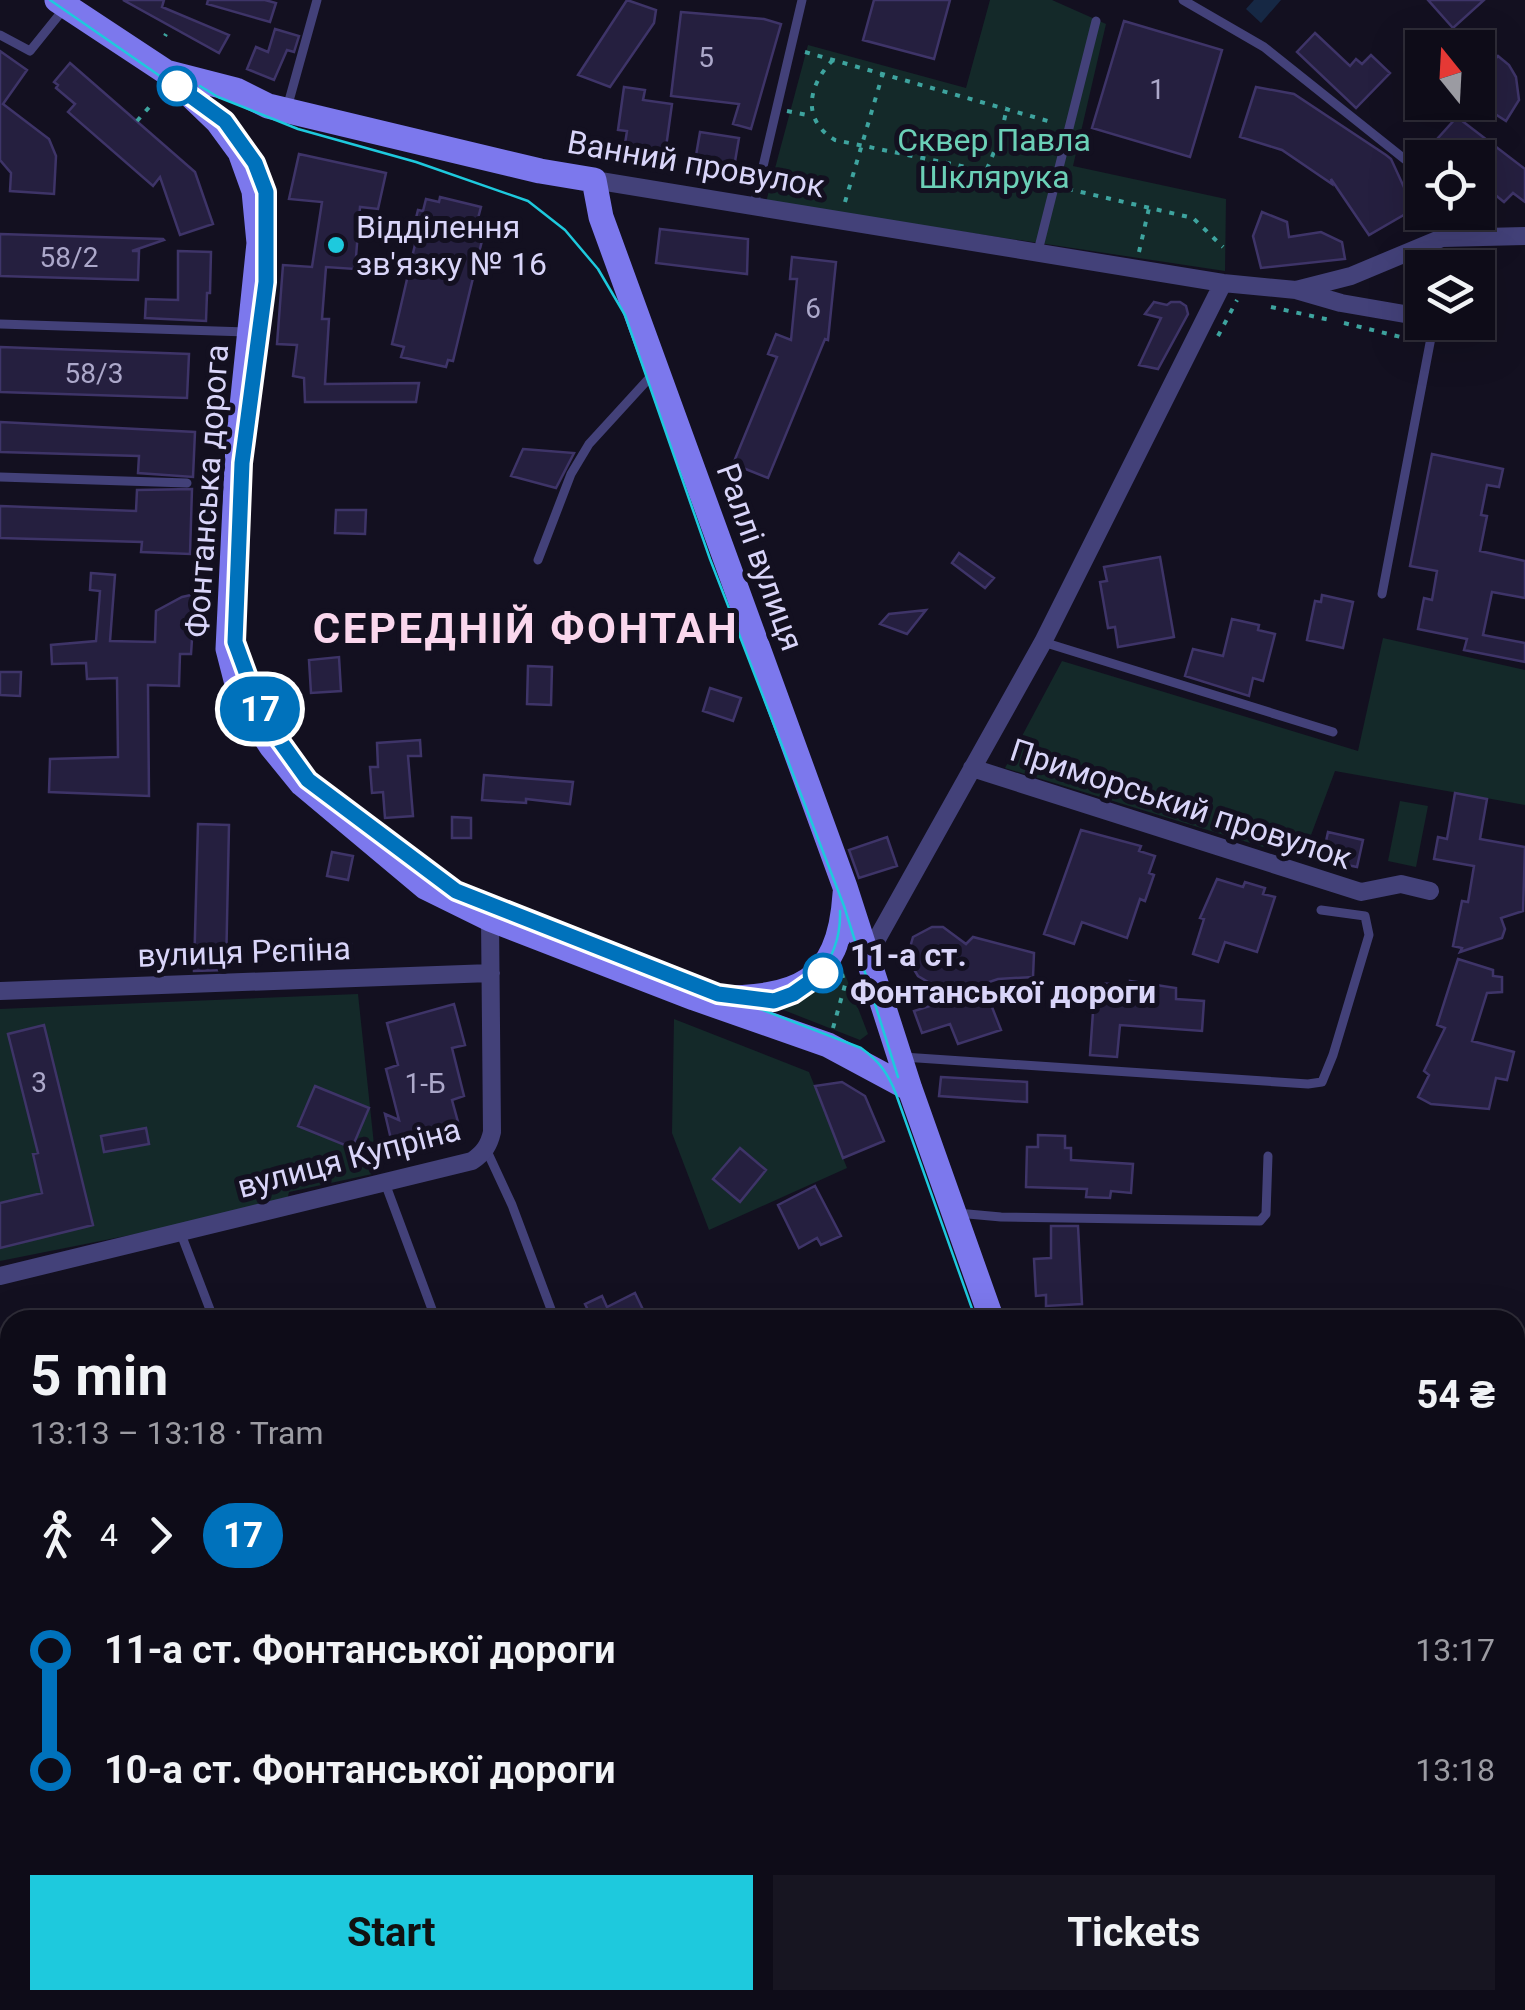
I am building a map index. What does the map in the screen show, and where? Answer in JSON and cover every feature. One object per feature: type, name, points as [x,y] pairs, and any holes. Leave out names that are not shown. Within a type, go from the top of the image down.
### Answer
[{"type":"main road","name":"Фонтанська дорога","points":[[62,3],[166,72],[218,122],[240,152],[254,191],[259,243],[238,445],[228,649],[252,718],[302,784],[425,887],[490,919],[828,1045],[910,1089]]},
{"type":"main road","name":"Ванний провулок","points":[[166,72],[236,90],[278,108],[540,171],[594,180]]},
{"type":"main road","points":[[231,140],[231,117],[238,108],[278,108]]},
{"type":"main road","name":"Раллі вулиця","points":[[594,180],[601,216],[845,887],[910,1089]]},
{"type":"main road","points":[[694,998],[762,998],[787,992],[820,971],[838,938],[845,887]]},
{"type":"main road","points":[[910,1089],[988,1310]]},
{"type":"street","name":"Ванний провулок","points":[[594,180],[1223,283],[1296,290],[1405,314]]},
{"type":"street","name":"Ванний провулок","points":[[1296,290],[1351,276],[1442,238],[1525,236]]},
{"type":"street","points":[[868,955],[1043,642],[1223,283]]},
{"type":"street","name":"Приморський провулок","points":[[972,768],[1361,892],[1401,884],[1430,891]]},
{"type":"street","name":"вулиця Купріна","points":[[0,1276],[472,1161],[486,1149],[492,1132],[490,919]]},
{"type":"street","name":"вулиця Рєпіна","points":[[0,991],[491,973]]},
{"type":"lane","points":[[278,108],[317,0]]},
{"type":"lane","points":[[753,208],[802,0]]},
{"type":"lane","points":[[1182,0],[1264,47],[1405,159]]},
{"type":"lane","points":[[0,34],[30,51],[62,3]]},
{"type":"lane","points":[[1038,254],[1096,22]]},
{"type":"lane","points":[[1488,230],[1494,235]]},
{"type":"lane","points":[[0,324],[250,332]]},
{"type":"lane","points":[[1382,594],[1432,340]]},
{"type":"lane","points":[[538,560],[571,474],[589,444],[657,370]]},
{"type":"lane","points":[[0,477],[187,482]]},
{"type":"lane","points":[[1043,642],[1245,708],[1333,732]]},
{"type":"lane","points":[[900,1057],[1322,1082],[1334,1055],[1369,935],[1364,916],[1321,910]]},
{"type":"lane","points":[[486,1149],[512,1205],[551,1310]]},
{"type":"lane","points":[[954,1213],[1000,1218],[1260,1221],[1266,1214],[1268,1156]]},
{"type":"lane","points":[[384,1181],[432,1310]]},
{"type":"lane","points":[[181,1234],[210,1310]]},
{"type":"path","points":[[790,48],[1070,128]]},
{"type":"path","points":[[833,60],[815,86],[810,106],[824,133],[835,140],[1193,218],[1222,247]]},
{"type":"path","points":[[840,222],[884,73]]},
{"type":"path","points":[[137,121],[150,104]]},
{"type":"path","points":[[986,171],[1001,135],[1007,107]]},
{"type":"path","points":[[776,110],[812,116]]},
{"type":"path","points":[[1136,265],[1149,208]]},
{"type":"path","points":[[1219,335],[1237,300],[1252,303]]},
{"type":"path","points":[[1267,306],[1432,344]]},
{"type":"green space","name":"Сквер Павла Шклярука","points":[[990,0],[1052,0],[1106,24],[1073,166],[1226,199],[1225,271],[766,202],[808,45],[966,88]]},
{"type":"green space","points":[[1383,638],[1525,670],[1525,805],[1335,771],[1302,859],[1005,768],[1062,661],[1358,751]]},
{"type":"green space","points":[[1400,801],[1428,806],[1416,867],[1388,861]]},
{"type":"green space","points":[[841,964],[868,1034],[860,1040],[781,1009],[816,990]]},
{"type":"green space","points":[[358,994],[377,1173],[289,1192],[286,1204],[0,1261],[0,1009]]},
{"type":"green space","points":[[674,1019],[809,1072],[847,1168],[709,1230],[672,1133]]},
{"type":"water","points":[[1254,0],[1281,0],[1261,23],[1246,9]]},
{"type":"building","points":[[123,0],[164,0],[162,7],[229,35],[219,53]]},
{"type":"building","points":[[208,0],[276,3],[270,22],[207,4]]},
{"type":"building","points":[[627,0],[656,10],[654,23],[610,87],[578,75]]},
{"type":"building","points":[[874,0],[950,0],[934,59],[863,40]]},
{"type":"building","points":[[1428,0],[1484,0],[1453,28]]},
{"type":"building","points":[[681,12],[781,24],[751,129],[733,124],[739,104],[671,96]]},
{"type":"building","points":[[1124,21],[1222,50],[1190,157],[1092,128]]},
{"type":"building","points":[[275,29],[299,36],[294,52],[287,50],[274,80],[247,69],[256,47],[268,52]]},
{"type":"building","points":[[1315,33],[1350,66],[1356,59],[1362,64],[1371,55],[1390,73],[1356,108],[1297,52]]},
{"type":"building","points":[[0,51],[27,70],[3,104],[49,139],[56,156],[54,194],[10,191],[11,173],[0,160]]},
{"type":"building","points":[[1498,56],[1516,77],[1519,100],[1506,121],[1495,114]]},
{"type":"building","points":[[70,63],[195,172],[213,224],[180,235],[160,177],[153,186],[68,112],[75,104],[54,82]]},
{"type":"building","points":[[624,87],[645,90],[643,100],[672,104],[663,169],[622,163],[627,131],[618,130]]},
{"type":"building","points":[[1256,87],[1294,94],[1391,159],[1405,189],[1405,214],[1369,235],[1331,179],[1332,184],[1282,150],[1240,137]]},
{"type":"building","points":[[1454,120],[1461,120],[1487,140],[1436,140]]},
{"type":"building","points":[[700,132],[739,138],[732,179],[693,173]]},
{"type":"building","points":[[1495,146],[1525,169],[1525,202],[1513,193],[1504,202],[1495,195]]},
{"type":"building","points":[[299,154],[386,173],[378,209],[360,207],[355,269],[326,267],[322,319],[329,319],[325,384],[419,383],[416,402],[305,402],[304,378],[293,376],[297,345],[277,344],[283,265],[312,267],[322,202],[289,199]]},
{"type":"building","points":[[440,197],[481,207],[477,222],[486,224],[453,361],[448,360],[446,367],[401,357],[404,347],[392,344],[417,236],[412,234],[418,210],[423,211],[426,199],[439,202]]},
{"type":"building","points":[[1262,212],[1287,222],[1289,237],[1321,232],[1342,242],[1345,259],[1261,268],[1253,236]]},
{"type":"building","points":[[660,229],[748,239],[747,274],[656,263]]},
{"type":"building","points":[[0,234],[164,240],[132,251],[139,251],[138,280],[0,276]]},
{"type":"building","points":[[178,251],[211,252],[206,321],[145,318],[146,299],[178,300]]},
{"type":"building","points":[[792,257],[836,262],[828,340],[825,339],[768,478],[733,464],[777,357],[768,354],[776,334],[791,340],[797,279],[790,279]]},
{"type":"building","points":[[1154,302],[1180,302],[1188,314],[1158,369],[1139,365],[1161,318],[1145,314]]},
{"type":"building","points":[[0,347],[189,354],[187,398],[0,392]]},
{"type":"building","points":[[0,422],[195,432],[193,477],[138,473],[139,456],[0,452]]},
{"type":"building","points":[[523,449],[574,453],[556,488],[511,476]]},
{"type":"building","points":[[1432,454],[1503,469],[1499,487],[1487,485],[1481,515],[1487,516],[1480,551],[1525,561],[1525,598],[1492,592],[1483,635],[1525,643],[1525,662],[1464,650],[1467,639],[1418,629],[1424,598],[1432,600],[1437,571],[1410,566]]},
{"type":"building","points":[[192,489],[190,554],[141,552],[142,542],[0,538],[0,506],[136,511],[137,490]]},
{"type":"building","points":[[336,510],[366,510],[365,534],[335,533]]},
{"type":"building","points":[[959,553],[994,578],[985,588],[952,563]]},
{"type":"building","points":[[1160,557],[1174,637],[1118,647],[1115,627],[1108,628],[1100,582],[1107,581],[1104,567]]},
{"type":"building","points":[[91,573],[115,575],[110,641],[155,642],[156,611],[195,594],[191,654],[180,654],[179,686],[148,685],[149,796],[49,792],[50,759],[118,757],[117,678],[87,679],[86,663],[52,664],[51,645],[96,641],[100,591],[90,590]]},
{"type":"building","points":[[1322,595],[1353,602],[1343,648],[1307,640],[1315,601],[1321,602]]},
{"type":"building","points":[[926,610],[907,634],[880,624],[889,614]]},
{"type":"building","points":[[1232,619],[1259,625],[1258,630],[1275,634],[1263,681],[1253,678],[1249,696],[1185,676],[1193,649],[1223,656]]},
{"type":"building","points":[[339,657],[341,691],[311,693],[309,660]]},
{"type":"building","points":[[528,666],[552,667],[551,705],[527,704]]},
{"type":"building","points":[[0,672],[21,672],[20,696],[0,695]]},
{"type":"building","points":[[710,688],[741,698],[733,721],[703,711]]},
{"type":"building","points":[[420,740],[421,756],[408,756],[413,816],[385,818],[383,792],[372,793],[370,767],[378,767],[377,743]]},
{"type":"building","points":[[484,775],[573,782],[570,804],[482,800]]},
{"type":"building","points":[[1455,793],[1487,799],[1480,839],[1525,847],[1523,911],[1501,918],[1505,929],[1502,938],[1460,952],[1462,948],[1453,946],[1462,901],[1468,902],[1474,866],[1434,859],[1438,837],[1447,839]]},
{"type":"building","points":[[452,817],[471,818],[471,838],[452,838]]},
{"type":"building","points":[[198,824],[229,825],[226,970],[194,971]]},
{"type":"building","points":[[1081,830],[1141,846],[1139,851],[1155,856],[1149,873],[1154,875],[1145,901],[1140,899],[1127,938],[1082,922],[1074,944],[1044,934]]},
{"type":"building","points":[[1328,832],[1363,840],[1357,867],[1322,860]]},
{"type":"building","points":[[887,837],[897,866],[859,878],[849,850]]},
{"type":"building","points":[[332,852],[353,856],[348,880],[327,876]]},
{"type":"building","points":[[1217,879],[1243,887],[1245,882],[1265,888],[1263,894],[1275,897],[1257,952],[1225,942],[1218,962],[1193,954],[1204,919],[1200,918]]},
{"type":"building","points":[[932,927],[943,927],[966,944],[973,937],[1034,953],[1033,977],[983,984],[1001,1030],[958,1044],[950,1024],[922,1033],[914,1011],[955,998],[918,976],[907,958],[913,937]]},
{"type":"building","points":[[318,943],[351,944],[351,960],[318,959]]},
{"type":"building","points":[[1458,959],[1493,970],[1493,976],[1502,977],[1502,992],[1487,993],[1472,1041],[1514,1052],[1507,1080],[1496,1078],[1489,1109],[1431,1104],[1418,1097],[1429,1075],[1424,1071],[1445,1028],[1437,1025]]},
{"type":"building","points":[[1130,981],[1176,988],[1176,999],[1204,1001],[1202,1031],[1120,1025],[1117,1057],[1090,1055],[1095,983],[1130,985]]},
{"type":"building","points":[[454,1004],[465,1045],[452,1048],[464,1096],[452,1100],[461,1133],[394,1152],[385,1114],[399,1120],[386,1069],[398,1065],[387,1023]]},
{"type":"building","points":[[44,1025],[93,1225],[0,1248],[0,1203],[42,1193],[33,1154],[38,1153],[8,1034]]},
{"type":"building","points":[[941,1077],[1027,1082],[1027,1102],[939,1096]]},
{"type":"building","points":[[842,1082],[865,1096],[884,1141],[843,1158],[815,1086]]},
{"type":"building","points":[[315,1086],[369,1108],[352,1148],[298,1126]]},
{"type":"building","points":[[146,1128],[149,1144],[104,1152],[101,1136]]},
{"type":"building","points":[[1038,1135],[1065,1136],[1071,1160],[1133,1164],[1131,1193],[1111,1191],[1110,1198],[1086,1197],[1087,1189],[1026,1187],[1027,1147],[1038,1147]]},
{"type":"building","points":[[740,1148],[766,1170],[740,1202],[713,1179]]},
{"type":"building","points":[[815,1186],[841,1236],[821,1245],[817,1238],[799,1248],[778,1205]]},
{"type":"building","points":[[1051,1226],[1078,1226],[1082,1304],[1046,1306],[1046,1295],[1036,1296],[1034,1259],[1051,1258]]},
{"type":"building","points":[[635,1293],[643,1310],[588,1310],[585,1304],[602,1296],[607,1307]]},
{"type":"tram line","points":[[50,0],[225,121],[255,163],[265,192],[266,282],[242,463],[235,643],[262,716],[308,780],[455,891],[867,1053],[882,1068],[896,1094],[972,1310]]},
{"type":"tram line","name":"17","points":[[177,86],[225,121],[255,163],[266,192],[266,282],[242,463],[235,642],[262,716],[308,780],[456,891],[718,994],[774,1001],[793,994],[823,973]]},
{"type":"tram line","points":[[200,86],[298,129],[416,162],[528,201],[565,230],[598,269],[625,315],[710,559],[844,906],[898,1077]]},
{"type":"tram line","points":[[747,999],[785,998],[815,979],[834,948],[840,911]]},
{"type":"place","name":"Відділення зв'язку № 16","points":[[336,245]]},
{"type":"place","name":"11-а ст. Фонтанської дороги","points":[[823,973]]},
{"type":"district","name":"СЕРЕДНІЙ ФОНТАН","points":[[526,628]]}]
